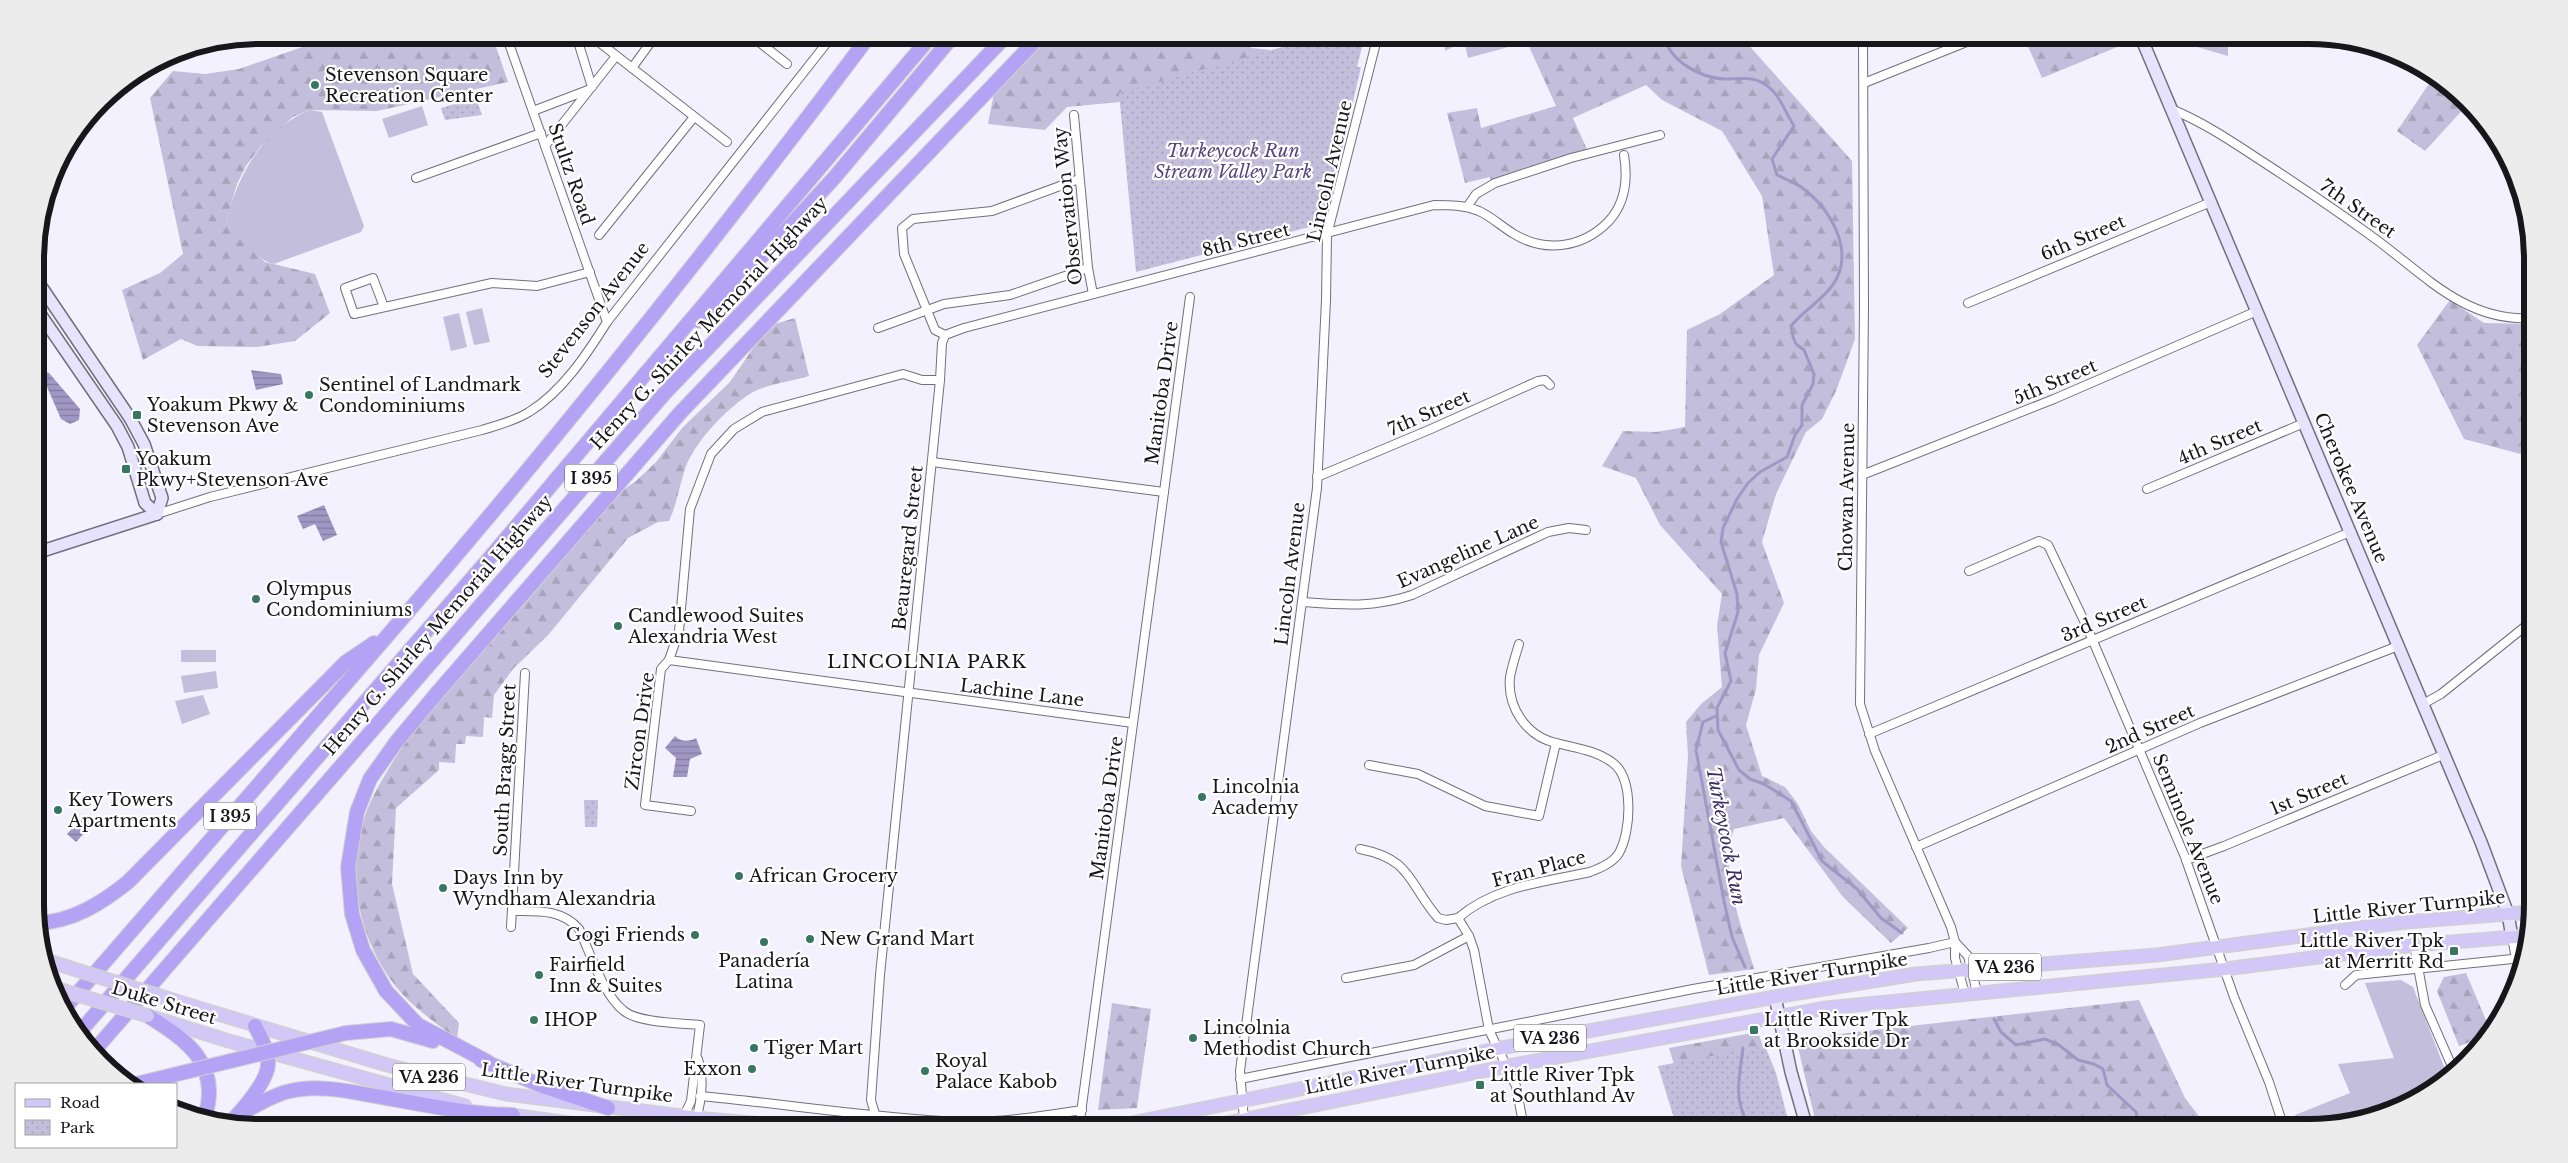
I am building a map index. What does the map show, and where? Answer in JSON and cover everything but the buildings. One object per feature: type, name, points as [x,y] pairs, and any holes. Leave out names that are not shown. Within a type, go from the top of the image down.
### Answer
[{"type":"highway","name":"Henry G. Shirley Memorial Highway","points":[[69,1004],[390,633],[586,398],[710,245],[863,44]]},
{"type":"highway","points":[[83,1028],[675,340],[924,44]]},
{"type":"highway","points":[[675,340],[713,310],[790,227],[946,44]]},
{"type":"highway","name":"Henry G. Shirley Memorial Highway","points":[[97,1046],[664,394],[998,44]]},
{"type":"highway","points":[[488,1062],[418,1025],[386,991],[363,950],[352,914],[348,867],[357,812],[370,779],[437,693],[680,413],[1033,44]]},
{"type":"highway","points":[[44,921],[71,916],[89,909],[128,882],[346,662],[390,633]]},
{"type":"highway","points":[[102,1051],[192,935]]},
{"type":"highway","points":[[148,1016],[176,1029],[196,1053],[207,1080],[209,1102],[205,1113]]},
{"type":"highway","points":[[235,1118],[264,1079],[268,1068],[266,1051],[255,1026]]},
{"type":"highway","points":[[140,1083],[346,1033],[390,1029],[416,1035],[488,1062],[540,1085],[608,1108]]},
{"type":"highway","points":[[236,1118],[271,1097],[290,1091],[318,1088],[352,1092],[474,1114],[513,1116]]},
{"type":"main road","name":"Little River Turnpike","points":[[1151,1119],[1775,997],[1916,974],[2116,959],[2406,922],[2524,913]]},
{"type":"main road","name":"Little River Turnpike","points":[[1249,1119],[1508,1066],[1778,1016],[1876,1002],[2224,969],[2414,945],[2521,936]]},
{"type":"main road","name":"Duke Street","points":[[52,962],[255,1026]]},
{"type":"main road","name":"Duke Street","points":[[61,989],[148,1016]]},
{"type":"main road","name":"Little River Turnpike","points":[[255,1026],[443,1080],[506,1094],[684,1116],[689,1119]]},
{"type":"main road","name":"Duke Street","points":[[176,1029],[266,1051]]},
{"type":"main road","name":"VA 236","points":[[266,1051],[474,1109],[539,1119]]},
{"type":"street","name":"Stultz Road","points":[[509,44],[607,322]]},
{"type":"street","points":[[579,44],[591,88]]},
{"type":"street","points":[[601,44],[726,142]]},
{"type":"street","points":[[632,68],[649,44]]},
{"type":"street","points":[[764,44],[787,64]]},
{"type":"street","name":"Stevenson Avenue","points":[[44,551],[210,497],[482,430],[518,418],[544,402],[589,349],[607,322],[826,44]]},
{"type":"street","name":"Lincoln Avenue","points":[[1244,1119],[1240,1079],[1254,950],[1302,602],[1317,477],[1326,300],[1326,235],[1376,44]]},
{"type":"street","name":"Chowan Avenue","points":[[1863,44],[1862,475],[1859,690],[1861,710],[1869,734],[1955,942],[1968,956],[1965,969],[1971,993]]},
{"type":"street","points":[[1864,83],[1962,44]]},
{"type":"street","name":"Cherokee Avenue","points":[[2144,44],[2443,756],[2484,849],[2508,914],[2518,956]]},
{"type":"street","points":[[545,146],[616,56]]},
{"type":"street","points":[[533,111],[591,88]]},
{"type":"street","name":"7th Street","points":[[2171,109],[2192,118],[2279,173],[2372,236],[2432,283],[2456,299],[2495,316],[2512,319],[2524,318]]},
{"type":"street","name":"Observation Way","points":[[1074,115],[1088,268],[1093,294]]},
{"type":"street","points":[[599,235],[694,117]]},
{"type":"street","points":[[416,178],[541,133]]},
{"type":"street","points":[[1624,155],[1626,182],[1617,209],[1600,230],[1576,243],[1549,246],[1524,240],[1494,220],[1468,207],[1482,190],[1503,179],[1571,158],[1660,135]]},
{"type":"street","points":[[946,335],[935,330],[928,308],[904,254],[902,228],[905,224],[913,219],[992,211],[1079,179]]},
{"type":"street","name":"6th Street","points":[[1968,302],[2210,202]]},
{"type":"street","name":"8th Street","points":[[946,335],[1093,294],[1434,206],[1468,207]]},
{"type":"street","points":[[878,328],[928,308],[1010,296],[1088,268]]},
{"type":"street","points":[[384,307],[373,278],[345,288],[354,314],[492,283],[537,286],[590,272]]},
{"type":"street","points":[[44,291],[130,418],[144,444],[162,498],[156,514],[145,503],[128,447],[117,426],[44,320]]},
{"type":"street","name":"Manitoba Drive","points":[[1080,1119],[1190,297]]},
{"type":"street","name":"5th Street","points":[[1862,475],[2054,399],[2257,311]]},
{"type":"street","name":"Beauregard Street","points":[[876,1119],[871,1100],[872,1078],[940,380],[942,343],[946,335]]},
{"type":"street","name":"Zircon Drive","points":[[691,811],[645,805],[662,668],[669,660],[679,631],[690,509],[711,454],[734,429],[762,412],[903,374],[922,380],[940,380]]},
{"type":"street","name":"7th Street","points":[[1317,477],[1538,381],[1545,380],[1550,385]]},
{"type":"street","name":"4th Street","points":[[2147,489],[2304,423]]},
{"type":"street","name":"Manitoba Drive","points":[[932,462],[1164,492]]},
{"type":"street","name":"Evangeline Lane","points":[[1302,602],[1369,605],[1393,601],[1548,532],[1569,528],[1586,530]]},
{"type":"street","name":"3rd Street","points":[[1869,734],[2350,532]]},
{"type":"street","name":"Seminole Avenue","points":[[1969,571],[2039,541],[2048,545],[2092,641],[2186,860],[2224,969],[2270,1082],[2281,1119]]},
{"type":"street","points":[[2422,704],[2441,694],[2524,627]]},
{"type":"street","name":"Fran Place","points":[[1458,918],[1474,904],[1495,894],[1590,872],[1604,866],[1618,854],[1625,834],[1628,797],[1623,778],[1615,764],[1580,748],[1544,740],[1534,733],[1516,712],[1512,701],[1510,676],[1519,644]]},
{"type":"street","name":"2nd Street","points":[[1916,847],[2200,723],[2398,646]]},
{"type":"street","name":"Lachine Lane","points":[[669,660],[908,694],[1133,723]]},
{"type":"street","name":"South Bragg Street","points":[[511,927],[526,673]]},
{"type":"street","points":[[1369,765],[1418,774],[1485,806],[1539,816],[1556,743]]},
{"type":"street","name":"1st Street","points":[[2186,860],[2443,756]]},
{"type":"street","points":[[1360,849],[1381,853],[1397,864],[1408,875],[1438,918],[1446,920],[1458,918],[1469,936],[1489,1030],[1516,1086],[1522,1119]]},
{"type":"street","points":[[512,911],[557,913],[572,921],[579,929],[607,990],[624,1011],[639,1018],[700,1025],[698,1059],[691,1101],[684,1116]]},
{"type":"street","points":[[1346,978],[1414,965],[1469,936]]},
{"type":"street","points":[[1240,1079],[1687,990],[1955,942]]},
{"type":"street","name":"Chowan Avenue","points":[[1955,942],[1955,958],[1965,969],[1971,993]]},
{"type":"street","points":[[2414,945],[2416,968],[2426,1005],[2452,1065]]},
{"type":"street","points":[[2345,985],[2356,975],[2517,959]]},
{"type":"street","points":[[1775,997],[1793,1081],[1804,1119]]},
{"type":"street","points":[[696,1119],[702,1072],[698,1059]]},
{"type":"street","points":[[700,1096],[875,1116],[918,1119]]},
{"type":"street","points":[[1009,1119],[1040,1117],[1082,1110]]},
{"type":"green space","points":[[311,44],[495,44],[508,82],[377,111],[310,110],[293,117],[260,147],[246,166],[237,184],[226,221],[250,249],[265,262],[315,274],[330,313],[295,341],[257,347],[197,346],[181,339],[143,360],[122,290],[160,273],[183,254],[150,98],[173,71],[205,74],[239,69]]},
{"type":"green space","points":[[1024,44],[1244,44],[1252,48],[1270,50],[1271,67],[1141,100],[1067,107],[1045,130],[988,124],[998,72]]},
{"type":"green space","name":"Turkeycock Run Stream Valley Park","points":[[1293,44],[1363,44],[1357,67],[1361,67],[1325,223],[1136,272],[1119,93]]},
{"type":"green space","points":[[1445,44],[1458,44],[1445,51]]},
{"type":"green space","points":[[1465,44],[1520,44],[1468,58]]},
{"type":"green space","points":[[1528,44],[1748,44],[1852,161],[1855,339],[1836,391],[1822,419],[1806,432],[1776,494],[1762,542],[1784,603],[1759,655],[1756,689],[1746,725],[1762,776],[1785,787],[1798,804],[1811,831],[1824,847],[1908,928],[1891,943],[1843,897],[1784,818],[1734,829],[1730,845],[1730,881],[1754,969],[1709,975],[1681,866],[1688,756],[1686,722],[1701,704],[1722,687],[1717,626],[1722,594],[1660,525],[1636,478],[1602,466],[1623,431],[1656,432],[1685,427],[1687,330],[1720,314],[1774,275],[1762,196],[1722,131],[1662,100],[1646,85],[1573,118],[1590,156],[1491,183],[1490,177],[1465,183],[1447,113],[1477,108],[1481,128],[1556,106]]},
{"type":"green space","points":[[2027,44],[2122,44],[2122,45],[2042,78]]},
{"type":"green space","points":[[2187,44],[2228,44],[2228,56]]},
{"type":"green space","points":[[2431,81],[2463,109],[2425,151],[2397,131]]},
{"type":"green space","points":[[476,98],[482,115],[445,120],[441,108]]},
{"type":"green space","points":[[422,106],[428,125],[389,138],[382,119]]},
{"type":"green space","points":[[310,110],[322,112],[364,226],[361,232],[274,264],[253,252],[226,221],[238,186],[255,155],[278,129]]},
{"type":"green space","points":[[2450,300],[2484,323],[2524,324],[2524,455],[2464,439],[2417,345]]},
{"type":"green space","points":[[482,308],[490,342],[474,345],[466,312]]},
{"type":"green space","points":[[459,313],[467,347],[451,351],[443,317]]},
{"type":"green space","points":[[795,318],[809,376],[753,392],[733,407],[713,426],[689,459],[669,521],[658,522],[628,538],[549,634],[513,669],[494,695],[492,718],[484,717],[483,737],[466,736],[465,744],[456,744],[455,763],[439,762],[439,770],[396,808],[392,884],[413,974],[459,1023],[457,1039],[409,1001],[394,984],[370,942],[357,896],[356,872],[357,848],[365,814],[380,783],[404,744],[594,510],[636,481],[656,462],[683,427],[730,382],[768,326]]},
{"type":"green space","points":[[181,650],[216,650],[216,662],[181,662]]},
{"type":"green space","points":[[216,671],[218,688],[184,693],[181,676]]},
{"type":"green space","points":[[203,695],[210,714],[182,724],[175,701]]},
{"type":"green space","points":[[584,800],[598,800],[597,827],[585,827]]},
{"type":"green space","points":[[2466,973],[2488,1024],[2476,1040],[2459,1046],[2437,991],[2444,977]]},
{"type":"green space","points":[[2401,980],[2413,987],[2445,1071],[2417,1090],[2378,1108],[2351,1115],[2323,1119],[2297,1119],[2295,1115],[2350,1093],[2338,1064],[2394,1058],[2365,983]]},
{"type":"green space","points":[[2139,1000],[2185,1098],[2201,1119],[1816,1119],[1796,1039]]},
{"type":"green space","points":[[1112,1003],[1151,1009],[1137,1108],[1098,1110]]},
{"type":"green space","points":[[1758,1032],[1788,1119],[1690,1119],[1669,1048]]},
{"type":"green space","points":[[1765,1046],[1776,1073],[1788,1119],[1674,1119],[1658,1066]]},
{"type":"shaded area","points":[[251,370],[281,374],[283,384],[256,390]]},
{"type":"shaded area","points":[[49,373],[80,409],[79,420],[70,424],[61,419],[44,380],[44,374]]},
{"type":"shaded area","points":[[324,505],[337,535],[323,541],[315,524],[303,529],[297,516]]},
{"type":"shaded area","points":[[675,736],[685,741],[696,738],[702,754],[690,759],[687,777],[673,777],[676,758],[665,748]]},
{"type":"shaded area","points":[[83,817],[91,826],[76,842],[67,834]]},
{"type":"waterway","name":"Turkeycock Run","points":[[1667,44],[1679,60],[1696,71],[1715,78],[1754,79],[1773,91],[1794,126],[1772,159],[1777,175],[1801,187],[1812,196],[1830,219],[1841,245],[1842,259],[1839,273],[1832,286],[1791,326],[1796,344],[1804,350],[1814,374],[1813,384],[1802,405],[1802,425],[1795,435],[1787,457],[1760,472],[1748,483],[1737,499],[1723,528],[1721,542],[1737,594],[1738,612],[1725,653],[1731,681],[1717,708],[1718,730],[1739,770],[1750,779],[1764,784],[1791,801],[1822,861],[1857,889],[1881,918],[1902,933]]},
{"type":"waterway","name":"Turkeycock Run","points":[[1716,716],[1703,722],[1696,750],[1732,937],[1745,967]]},
{"type":"waterway","name":"Turkeycock Run","points":[[1994,1019],[2001,1032],[2016,1045],[2045,1039],[2059,1045],[2078,1060],[2094,1064],[2103,1069],[2107,1085],[2136,1112],[2137,1119]]},
{"type":"waterway","name":"Turkeycock Run","points":[[1743,1048],[1739,1077],[1739,1095],[1746,1119]]},
{"type":"place","name":"Stevenson Square Recreation Center","points":[[315,85]]},
{"type":"place","name":"Sentinel of Landmark Condominiums","points":[[309,395]]},
{"type":"place","name":"Yoakum Pkwy & Stevenson Ave","points":[[137,415]]},
{"type":"place","name":"Yoakum Pkwy+Stevenson Ave","points":[[126,469]]},
{"type":"place","name":"Olympus Condominiums","points":[[256,599]]},
{"type":"place","name":"Candlewood Suites Alexandria West","points":[[618,626]]},
{"type":"place","name":"Lincolnia Academy","points":[[1202,797]]},
{"type":"place","name":"Key Towers Apartments","points":[[58,810]]},
{"type":"place","name":"African Grocery","points":[[739,876]]},
{"type":"place","name":"Days Inn by Wyndham Alexandria","points":[[443,888]]},
{"type":"place","name":"Gogi Friends","points":[[695,935]]},
{"type":"place","name":"New Grand Mart","points":[[810,939]]},
{"type":"place","name":"Panadería Latina","points":[[764,942]]},
{"type":"place","name":"Little River Tpk at Merritt Rd","points":[[2454,951]]},
{"type":"place","name":"Fairfield Inn & Suites","points":[[539,975]]},
{"type":"place","name":"IHOP","points":[[534,1020]]},
{"type":"place","name":"Little River Tpk at Brookside Dr","points":[[1754,1030]]},
{"type":"place","name":"Lincolnia Methodist Church","points":[[1193,1038]]},
{"type":"place","name":"Tiger Mart","points":[[754,1048]]},
{"type":"place","name":"Exxon","points":[[752,1069]]},
{"type":"place","name":"Royal Palace Kabob","points":[[925,1071]]},
{"type":"place","name":"Little River Tpk at Southland Av","points":[[1480,1085]]},
{"type":"district","name":"LINCOLNIA PARK","points":[[927,661]]}]
